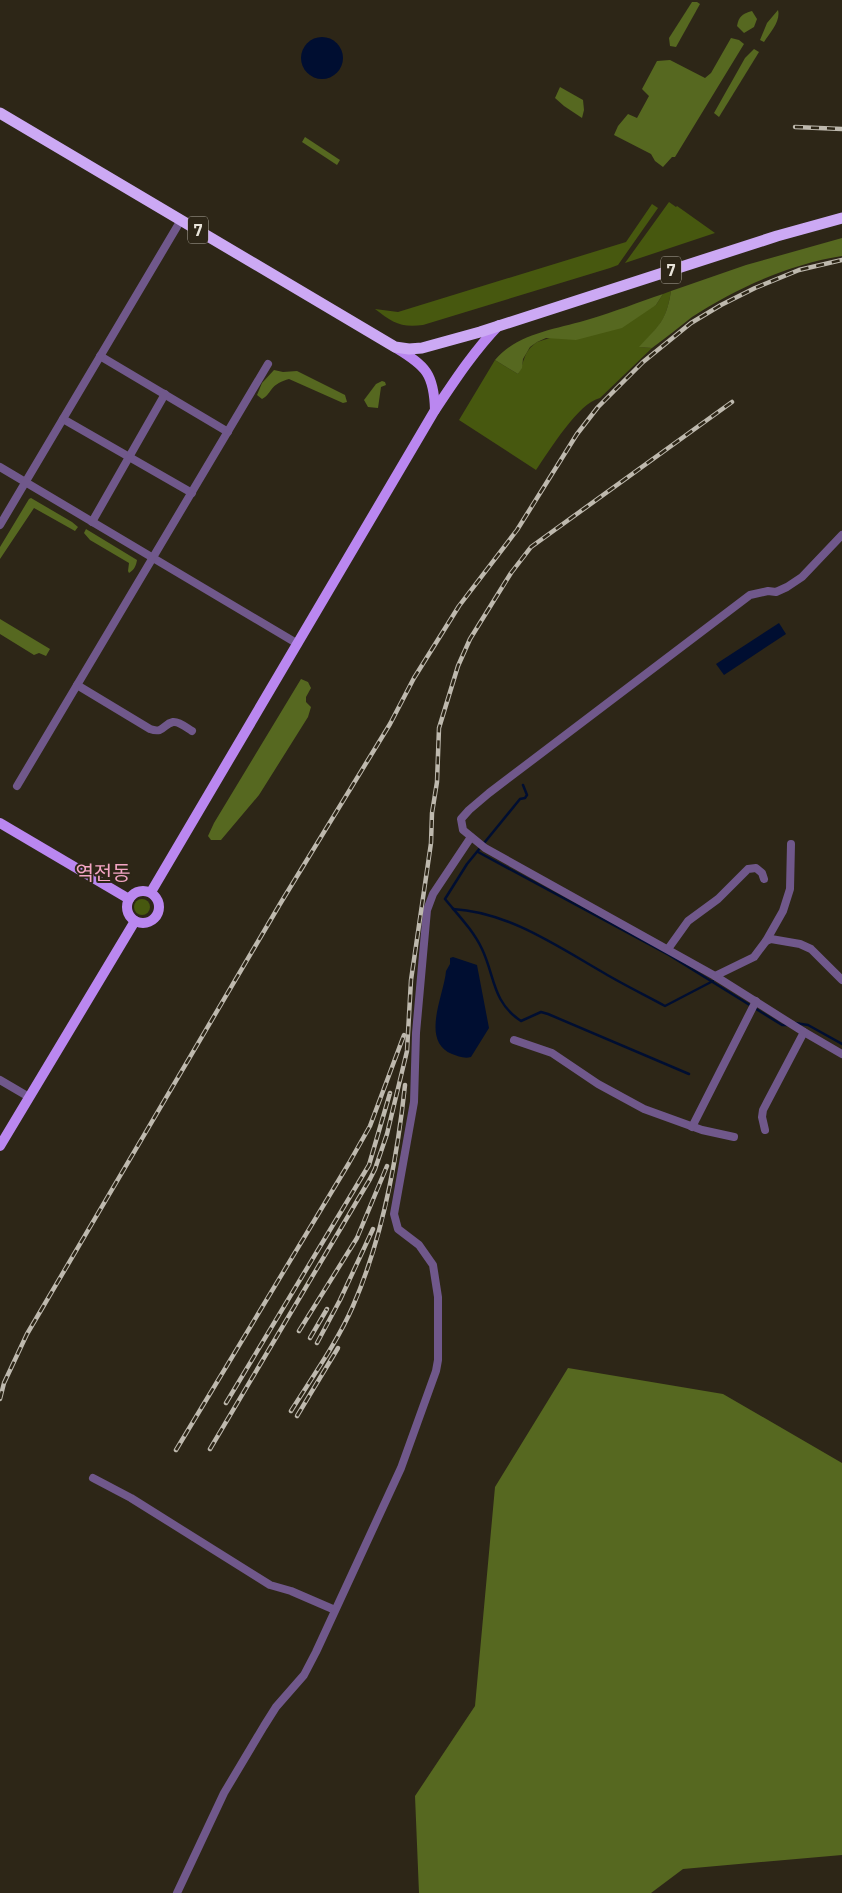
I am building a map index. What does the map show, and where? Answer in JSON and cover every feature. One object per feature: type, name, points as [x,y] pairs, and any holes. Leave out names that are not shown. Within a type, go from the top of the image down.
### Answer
[{"type":"highway","name":"7","points":[[0,113],[395,347],[409,349],[422,348],[480,332],[777,236],[842,218]]},
{"type":"main road","points":[[151,892],[435,410],[485,339],[500,324]]},
{"type":"main road","points":[[395,347],[419,363],[426,371],[434,388],[435,410]]},
{"type":"main road","points":[[0,823],[128,899]]},
{"type":"main road","points":[[138,891],[151,892],[159,902],[158,915],[148,923],[135,921],[127,911],[128,899],[138,891]]},
{"type":"main road","points":[[0,1146],[135,921]]},
{"type":"street","points":[[0,525],[181,220]]},
{"type":"street","points":[[100,356],[228,432]]},
{"type":"street","points":[[17,786],[268,364]]},
{"type":"street","points":[[92,522],[165,394]]},
{"type":"street","points":[[63,419],[192,493]]},
{"type":"street","points":[[0,467],[298,644]]},
{"type":"street","points":[[842,535],[802,577],[776,592],[768,591],[750,595],[468,810],[461,819],[464,830],[485,848],[716,976],[842,1054]]},
{"type":"street","points":[[77,685],[150,729],[157,731],[172,722],[176,722],[192,731]]},
{"type":"street","points":[[178,1893],[224,1793],[276,1707],[304,1675],[401,1468],[436,1371],[438,1360],[438,1297],[433,1265],[419,1245],[398,1229],[394,1214],[414,1102],[416,1033],[427,910],[433,894],[471,837]]},
{"type":"street","points":[[716,976],[754,957],[766,941],[783,911],[790,889],[791,844]]},
{"type":"street","points":[[668,949],[688,921],[718,899],[748,869],[756,868],[762,873],[764,879]]},
{"type":"street","points":[[766,941],[800,944],[811,949],[842,980]]},
{"type":"street","points":[[692,1127],[756,1001]]},
{"type":"street","points":[[765,1130],[762,1117],[763,1110],[804,1032]]},
{"type":"street","points":[[514,1040],[552,1053],[598,1084],[644,1109],[692,1127],[734,1137]]},
{"type":"street","points":[[0,1080],[29,1097]]},
{"type":"street","points":[[93,1478],[131,1498],[270,1585],[291,1591],[335,1610]]},
{"type":"green space","points":[[692,2],[700,4],[676,47],[670,46],[669,38]]},
{"type":"green space","points":[[778,10],[779,14],[774,27],[764,42],[760,40],[767,23]]},
{"type":"green space","points":[[752,11],[757,19],[754,27],[744,33],[737,26],[739,20],[743,14]]},
{"type":"green space","points":[[731,38],[739,40],[744,44],[675,157],[672,157],[663,167],[655,161],[651,154],[614,135],[618,126],[628,114],[637,118],[649,96],[642,89],[657,61],[670,60],[705,78],[711,73]]},
{"type":"green space","points":[[754,49],[759,52],[719,117],[714,113],[745,58]]},
{"type":"green space","points":[[560,87],[583,100],[584,110],[582,118],[555,98]]},
{"type":"green space","points":[[305,137],[340,160],[337,165],[302,142]]},
{"type":"green space","points":[[669,202],[715,233],[625,263]]},
{"type":"green space","points":[[652,204],[658,208],[618,265],[423,325],[402,325],[375,309],[398,312],[626,242]]},
{"type":"green space","points":[[842,238],[842,256],[783,271],[745,287],[692,317],[652,348],[639,347],[664,317],[671,291],[746,265]]},
{"type":"green space","points":[[671,291],[667,310],[661,322],[640,347],[652,348],[600,398],[592,402],[574,418],[536,470],[459,420],[495,360],[518,374],[527,353],[537,342],[656,305],[663,294]]},
{"type":"green space","points":[[663,294],[656,305],[622,328],[576,340],[546,338],[537,342],[530,347],[523,359],[522,368],[518,374],[495,360],[504,351],[526,338],[578,323]]},
{"type":"green space","points":[[274,370],[283,372],[297,371],[345,395],[347,402],[343,403],[289,379],[277,384],[262,399],[257,395],[262,383]]},
{"type":"green space","points":[[382,381],[386,385],[381,387],[378,408],[368,407],[364,400],[376,384]]},
{"type":"green space","points":[[31,498],[78,527],[75,531],[34,508],[0,559],[0,547]]},
{"type":"green space","points":[[86,529],[137,560],[133,569],[129,573],[129,563],[90,540],[84,533]]},
{"type":"green space","points":[[0,619],[50,649],[46,656],[39,653],[34,655],[0,634]]},
{"type":"green space","points":[[301,679],[308,682],[311,688],[306,697],[306,702],[311,707],[308,717],[259,795],[221,840],[211,840],[208,836],[214,823]]},
{"type":"green space","points":[[142,899],[150,907],[142,915],[134,907]]},
{"type":"green space","points":[[568,1368],[723,1394],[842,1463],[842,1855],[683,1869],[651,1893],[419,1893],[415,1796],[475,1706],[495,1487]]},
{"type":"water","points":[[322,37],[337,43],[343,58],[337,73],[322,79],[307,73],[301,58],[307,43]]},
{"type":"water","points":[[779,623],[786,634],[724,675],[716,664]]},
{"type":"water","points":[[453,957],[477,965],[489,1028],[471,1057],[468,1058],[452,1054],[442,1048],[437,1039],[436,1017],[446,971],[450,964],[450,958]]},
{"type":"waterway","points":[[523,785],[527,795],[525,798],[520,799],[467,864],[445,899],[474,935],[482,949],[504,1006],[521,1021],[541,1012],[548,1014],[689,1074]]},
{"type":"waterway","points":[[478,852],[669,955],[782,1025],[790,1025]]},
{"type":"waterway","points":[[453,909],[493,916],[513,923],[665,1006],[713,981]]},
{"type":"waterway","points":[[795,1023],[808,1025],[842,1044]]},
{"type":"railway","points":[[795,127],[842,129]]},
{"type":"railway","points":[[0,1399],[4,1383],[27,1334],[280,904],[390,724],[414,678],[459,606],[517,530],[577,434],[598,407],[643,362],[691,323],[755,288],[799,270],[842,260]]},
{"type":"railway","points":[[210,1449],[370,1179],[387,1134],[407,1051],[411,980],[431,843],[432,813],[437,782],[439,728],[458,666],[470,639],[511,573],[531,547],[732,402]]},
{"type":"railway","points":[[176,1450],[370,1126],[404,1035]]},
{"type":"railway","points":[[291,1411],[340,1333],[364,1280],[381,1226],[393,1170],[405,1085]]},
{"type":"railway","points":[[226,1403],[369,1165],[390,1093]]},
{"type":"railway","points":[[299,1331],[357,1238],[387,1166]]},
{"type":"railway","points":[[317,1343],[340,1300],[373,1229]]},
{"type":"railway","points":[[310,1338],[327,1309]]},
{"type":"railway","points":[[297,1416],[338,1348]]},
{"type":"district","name":"역전동","points":[[103,872]]}]
